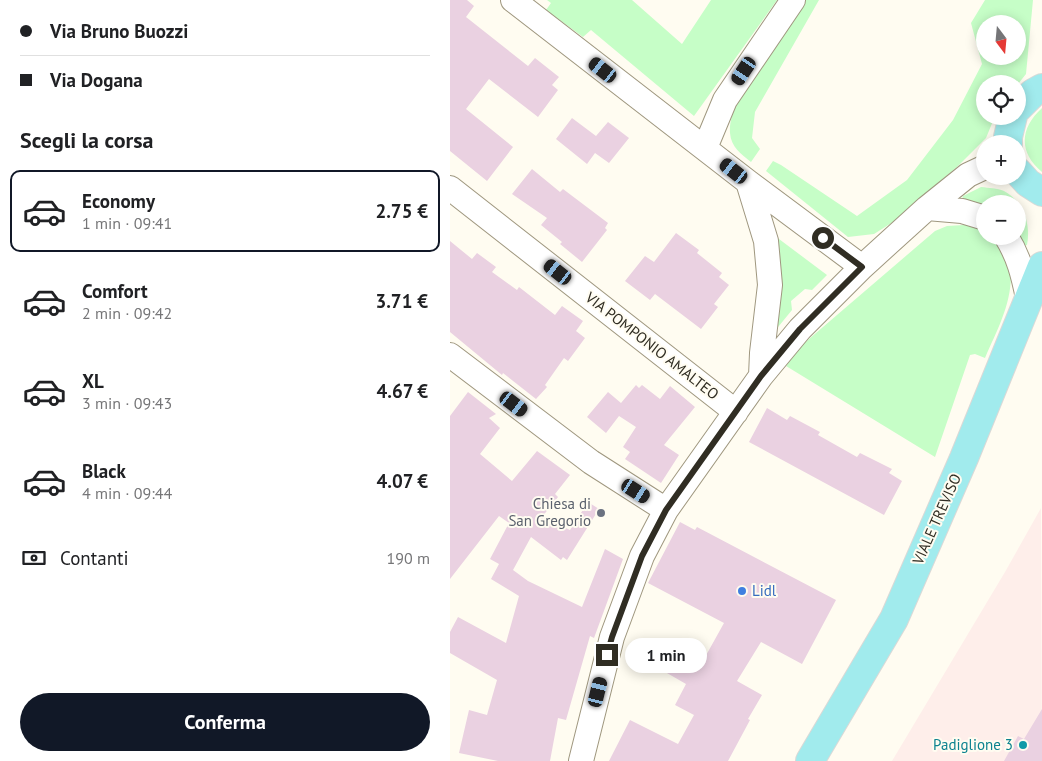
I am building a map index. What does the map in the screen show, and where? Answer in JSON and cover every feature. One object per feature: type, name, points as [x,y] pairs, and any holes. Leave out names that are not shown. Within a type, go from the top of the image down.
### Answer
[{"type":"main road","points":[[1026,100],[1042,88]]},
{"type":"main road","points":[[1026,182],[1042,192]]},
{"type":"main road","name":"VIALE TREVISO","points":[[810,761],[894,618],[964,458],[1042,266]]},
{"type":"street","points":[[513,0],[748,182],[862,267]]},
{"type":"street","points":[[705,148],[725,100],[793,0]]},
{"type":"street","points":[[581,761],[612,637],[642,556],[666,510],[761,376],[800,329],[862,267],[927,208],[976,171]]},
{"type":"street","points":[[748,182],[766,242],[770,285],[761,376]]},
{"type":"street","name":"VIA POMPONIO AMALTEO","points":[[450,188],[736,412]]},
{"type":"street","points":[[927,208],[962,211],[976,215]]},
{"type":"street","points":[[1012,245],[1022,269],[1028,298]]},
{"type":"street","points":[[450,355],[591,462],[666,510]]},
{"type":"shaded area","points":[[1041,508],[1042,761],[892,761],[1005,572]]},
{"type":"green space","points":[[547,0],[632,0],[682,44],[711,0],[777,0],[694,116],[591,30],[583,37],[546,10],[551,3]]},
{"type":"green space","points":[[803,0],[819,0],[755,112],[752,138],[760,149],[751,162],[737,150],[732,142],[730,133],[731,119],[746,84]]},
{"type":"green space","points":[[985,0],[1033,0],[1025,75],[976,75],[981,65],[1026,65],[1026,15],[976,15],[976,42],[971,23]]},
{"type":"green space","points":[[976,76],[976,125],[991,125],[987,135],[976,135],[976,148],[958,166],[893,222],[874,234],[848,237],[766,171],[773,161],[857,216],[907,180],[953,120]]},
{"type":"green space","points":[[1042,108],[1042,172],[1034,164],[1026,148],[1026,132]]},
{"type":"green space","points":[[981,187],[1004,191],[1010,195],[976,195],[976,203],[962,200],[963,196]]},
{"type":"green space","points":[[1026,219],[1028,237],[1027,245],[1023,246],[1026,245]]},
{"type":"green space","points":[[976,224],[976,245],[1001,245],[1008,257],[1011,277],[1008,301],[1000,324],[985,358],[975,354],[970,355],[935,457],[786,366],[802,345],[935,231],[947,226]]},
{"type":"green space","points":[[771,233],[827,275],[812,290],[805,289],[791,301],[792,310],[774,332]]},
{"type":"building","points":[[450,0],[467,0],[474,6],[466,17],[528,66],[535,58],[559,77],[552,85],[558,90],[538,117],[489,79],[466,109],[513,147],[487,181],[450,151]]},
{"type":"building","points":[[572,118],[596,136],[608,122],[629,138],[609,163],[595,153],[587,164],[556,139]]},
{"type":"building","points":[[532,169],[560,192],[563,189],[608,223],[605,228],[607,230],[582,262],[541,225],[547,218],[512,194]]},
{"type":"building","points":[[676,233],[699,250],[697,253],[722,273],[719,277],[729,285],[714,304],[718,307],[701,329],[655,294],[650,300],[625,281],[645,256],[654,262]]},
{"type":"building","points":[[450,241],[472,259],[477,253],[496,267],[492,272],[517,290],[519,287],[555,315],[562,306],[583,321],[576,331],[585,338],[568,361],[564,358],[545,385],[547,387],[536,399],[503,373],[502,375],[450,332]]},
{"type":"building","points":[[636,385],[639,388],[642,385],[660,399],[670,386],[695,407],[664,445],[679,455],[661,483],[625,459],[630,452],[623,447],[636,427],[619,416],[606,433],[587,417],[608,392],[621,403]]},
{"type":"building","points":[[468,392],[496,414],[489,418],[500,428],[480,454],[512,481],[537,451],[570,475],[555,494],[558,497],[542,517],[570,530],[588,502],[599,509],[567,560],[563,557],[561,560],[531,537],[513,570],[528,581],[582,607],[605,549],[623,559],[594,638],[590,636],[566,720],[558,718],[550,761],[498,761],[459,753],[469,710],[487,715],[497,680],[450,653],[450,632],[458,617],[506,643],[519,596],[491,579],[499,564],[490,559],[509,523],[499,516],[450,579],[450,416]]},
{"type":"building","points":[[767,408],[787,420],[790,416],[820,432],[818,435],[857,457],[860,453],[892,469],[889,473],[902,481],[884,515],[749,442]]},
{"type":"building","points":[[680,522],[695,530],[697,527],[836,600],[802,664],[761,642],[737,681],[762,695],[728,761],[609,761],[630,720],[678,744],[694,715],[675,705],[686,684],[660,669],[674,642],[704,659],[724,623],[648,583]]},
{"type":"building","name":"Padiglione 3","points":[[1042,709],[1042,761],[1004,761],[1018,736],[1024,739]]},
{"type":"place","name":"Chiesa di San Gregorio","points":[[601,513]]},
{"type":"place","name":"Lidl","points":[[742,591]]},
{"type":"place","name":"Padiglione 3","points":[[1023,745]]},
{"type":"route","points":[[607,655],[642,556],[666,510],[761,376],[800,329],[862,267],[823,238]]}]
